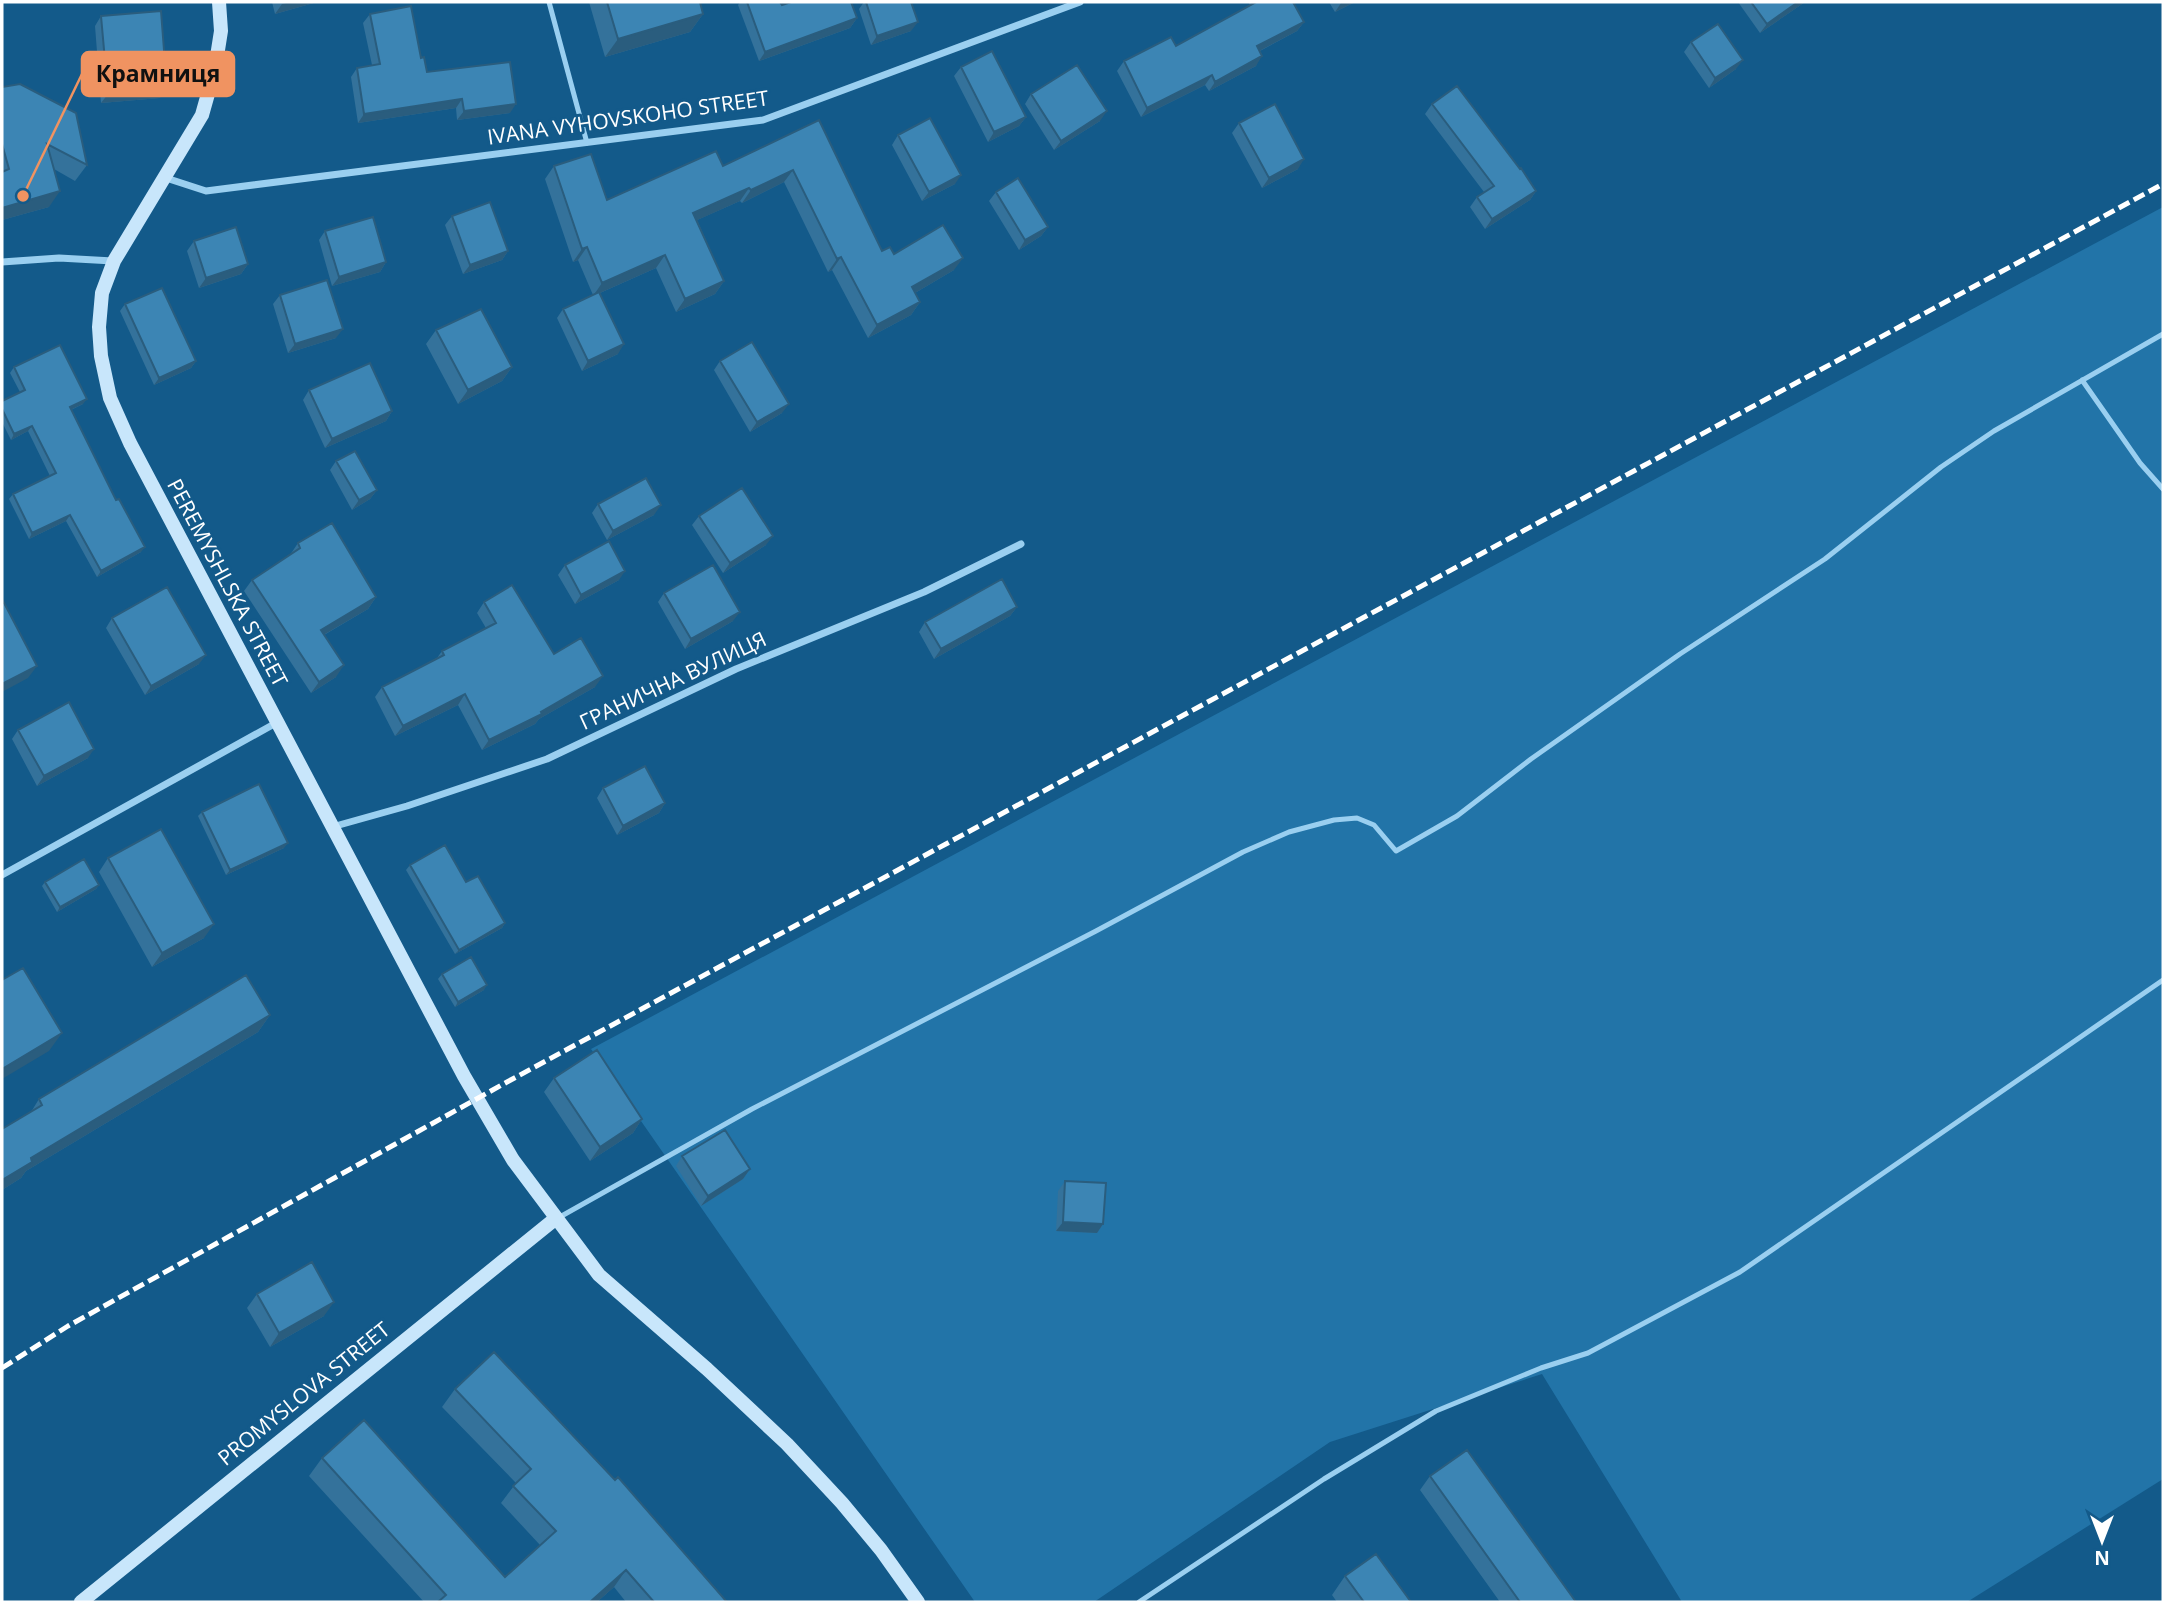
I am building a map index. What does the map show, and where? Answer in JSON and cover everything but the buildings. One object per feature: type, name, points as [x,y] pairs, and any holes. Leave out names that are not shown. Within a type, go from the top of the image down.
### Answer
[{"type":"main road","name":"PEREMYSHLSKA STREET","points":[[219,2],[221,31],[215,69],[202,115],[114,261],[102,293],[99,327],[101,356],[110,398],[130,443],[276,723],[464,1076],[513,1160],[599,1275],[707,1369],[787,1444],[881,1550],[918,1602]]},
{"type":"main road","name":"PROMYSLOVA STREET","points":[[80,1602],[555,1219]]},
{"type":"street","name":"IVANA VYHOVSKOHO STREET","points":[[166,178],[206,191],[763,120],[1080,2]]},
{"type":"street","points":[[2,262],[59,258],[114,261]]},
{"type":"street","name":"ГРАНИЧНА ВУЛИЦЯ","points":[[332,827],[407,807],[547,759],[736,668],[924,592],[1021,544]]},
{"type":"street","points":[[2,875],[276,723]]},
{"type":"lane","points":[[548,2],[587,143]]},
{"type":"lane","points":[[555,1219],[752,1109],[1254,847],[1289,832],[1334,820],[1357,818],[1374,825],[1396,851],[1457,816],[1531,759],[1680,654],[1825,558],[1941,467],[1994,431],[2163,334]]},
{"type":"lane","points":[[2081,380],[2140,463],[2163,489]]},
{"type":"lane","points":[[1139,1602],[1324,1479],[1436,1411],[1541,1368],[1588,1353],[1740,1272],[2163,980]]},
{"type":"shaded area","points":[[2163,207],[2163,1479],[1967,1602],[1682,1602],[1542,1374],[1330,1442],[1094,1602],[975,1602],[591,1049]]},
{"type":"railway","points":[[2,1368],[68,1326],[507,1082],[2163,184]]},
{"type":"place","name":"Крамниця","points":[[23,196]]}]
